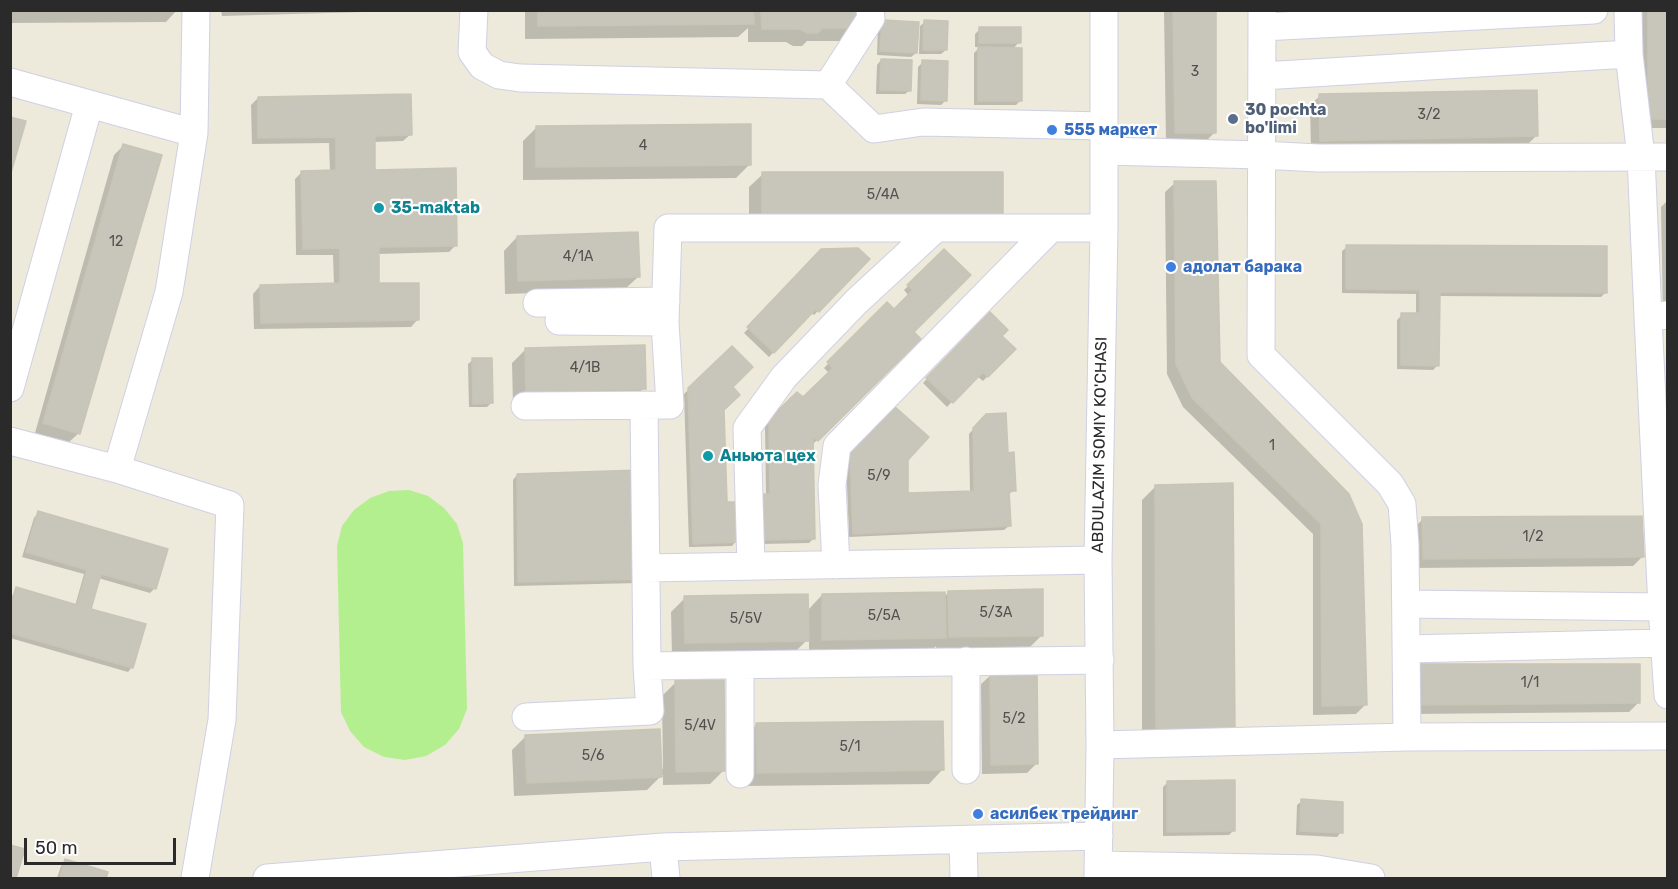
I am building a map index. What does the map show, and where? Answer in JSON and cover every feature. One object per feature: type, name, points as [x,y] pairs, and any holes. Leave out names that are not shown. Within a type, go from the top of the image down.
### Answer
[{"type":"street","points":[[117,469],[169,292],[194,133],[196,10]]},
{"type":"street","points":[[474,10],[472,52],[482,66],[499,75],[520,78],[828,85],[874,129],[923,123],[1318,158],[1654,157]]},
{"type":"street","points":[[828,85],[871,18],[870,10]]},
{"type":"street","name":"ABDULAZIM SOMIY KO'CHASI","points":[[1098,872],[1100,660],[1098,560],[1104,228],[1104,10]]},
{"type":"street","points":[[1407,737],[1407,649],[1402,504],[1390,484],[1261,356],[1262,19],[1594,10]]},
{"type":"street","points":[[1628,10],[1629,54],[1654,157],[1662,607],[1668,695]]},
{"type":"street","points":[[1262,76],[1629,54]]},
{"type":"street","points":[[10,82],[194,133]]},
{"type":"street","points":[[10,388],[88,105]]},
{"type":"street","points":[[525,406],[670,405],[666,311],[668,228],[1104,228]]},
{"type":"street","points":[[751,566],[747,428],[784,377],[856,302],[935,229]]},
{"type":"street","points":[[837,565],[832,485],[837,446],[1050,229]]},
{"type":"street","points":[[537,312],[666,311]]},
{"type":"street","points":[[526,717],[650,711],[647,666],[644,406]]},
{"type":"street","points":[[10,441],[117,469],[230,505],[222,720],[195,879]]},
{"type":"street","points":[[646,568],[1098,560]]},
{"type":"street","points":[[1406,604],[1662,607]]},
{"type":"street","points":[[1407,649],[1664,643]]},
{"type":"street","points":[[647,666],[1100,660]]},
{"type":"street","points":[[966,662],[966,770]]},
{"type":"street","points":[[740,665],[740,774]]},
{"type":"street","points":[[1100,745],[1407,737],[1668,736]]},
{"type":"street","points":[[267,879],[663,847],[1099,836]]},
{"type":"street","points":[[963,840],[964,879]]},
{"type":"street","points":[[663,847],[666,879]]},
{"type":"street","points":[[1098,872],[1317,869],[1371,879]]},
{"type":"green space","points":[[409,490],[428,496],[444,508],[457,524],[463,543],[467,709],[459,729],[445,745],[426,756],[405,760],[384,757],[364,747],[350,731],[341,712],[337,546],[342,526],[354,510],[370,498],[389,491]]},
{"type":"building","points":[[538,10],[753,10],[754,24],[538,26]]},
{"type":"building","points":[[761,10],[860,10],[860,28],[822,28],[818,33],[807,33],[800,29],[762,29]]},
{"type":"building","points":[[1173,10],[1216,10],[1216,133],[1175,133]]},
{"type":"building","points":[[1648,10],[1668,10],[1668,119],[1648,119]]},
{"type":"building","points":[[882,20],[919,22],[917,53],[880,51]]},
{"type":"building","points":[[924,20],[948,21],[947,50],[923,50]]},
{"type":"building","points":[[979,27],[1021,27],[1021,43],[979,43]]},
{"type":"building","points":[[978,47],[1022,48],[1022,101],[978,101]]},
{"type":"building","points":[[881,59],[912,60],[911,91],[880,90]]},
{"type":"building","points":[[922,60],[948,61],[947,101],[921,100]]},
{"type":"building","points":[[1537,90],[1538,136],[1320,141],[1319,94]]},
{"type":"building","name":"35-maktab","points":[[411,94],[412,135],[375,136],[375,170],[456,168],[457,246],[379,247],[379,283],[419,283],[419,320],[261,323],[260,285],[340,283],[340,248],[303,249],[301,171],[336,170],[336,137],[258,138],[258,97]]},
{"type":"building","points":[[10,117],[26,121],[10,176]]},
{"type":"building","points":[[751,124],[751,165],[536,167],[536,126]]},
{"type":"building","points":[[123,144],[162,155],[80,434],[43,423]]},
{"type":"building","points":[[762,172],[1003,172],[1003,218],[762,218]]},
{"type":"building","points":[[1174,181],[1216,181],[1220,362],[1349,494],[1362,524],[1367,705],[1322,706],[1321,524],[1192,398],[1176,364]]},
{"type":"building","points":[[638,232],[640,277],[518,281],[517,236]]},
{"type":"building","points":[[1346,245],[1607,246],[1607,293],[1440,292],[1439,366],[1401,365],[1401,313],[1420,313],[1420,290],[1346,289]]},
{"type":"building","points":[[858,248],[870,259],[819,312],[816,309],[774,353],[747,327],[821,249]]},
{"type":"building","points":[[944,249],[971,275],[914,332],[921,339],[818,441],[813,436],[815,539],[764,540],[763,494],[770,494],[769,419],[797,392],[803,397],[833,368],[827,362],[887,302],[894,309],[913,290],[907,285]]},
{"type":"building","points":[[990,312],[1008,330],[1002,336],[1016,349],[988,377],[983,372],[953,403],[926,378]]},
{"type":"building","points":[[645,345],[646,389],[526,392],[525,348]]},
{"type":"building","name":"Аньюта цех","points":[[732,346],[753,367],[733,387],[740,395],[724,410],[727,502],[736,502],[738,542],[693,544],[688,388]]},
{"type":"building","points":[[472,358],[492,358],[493,403],[473,404]]},
{"type":"building","points":[[894,406],[929,437],[908,460],[908,493],[974,491],[973,428],[986,414],[1006,413],[1008,453],[1014,452],[1016,491],[1009,491],[1011,526],[853,534],[850,454]]},
{"type":"building","points":[[641,470],[644,579],[518,582],[517,474]]},
{"type":"building","points":[[1233,483],[1235,735],[1156,736],[1155,485]]},
{"type":"building","points":[[38,511],[168,549],[156,589],[101,574],[91,609],[146,624],[133,668],[10,633],[10,607],[16,587],[77,605],[87,570],[26,552]]},
{"type":"building","points":[[1642,516],[1644,557],[1423,559],[1422,517]]},
{"type":"building","points":[[1043,589],[1043,636],[949,637],[948,591]]},
{"type":"building","points":[[945,592],[946,638],[822,640],[822,594]]},
{"type":"building","points":[[808,594],[809,641],[685,643],[684,596]]},
{"type":"building","points":[[1419,664],[1640,664],[1640,703],[1419,705]]},
{"type":"building","points":[[990,673],[1037,673],[1038,764],[991,765]]},
{"type":"building","points":[[675,680],[724,680],[725,771],[676,772]]},
{"type":"building","points":[[943,721],[944,770],[757,773],[756,723]]},
{"type":"building","points":[[660,729],[662,777],[527,783],[525,735]]},
{"type":"building","points":[[1235,780],[1235,831],[1167,832],[1167,781]]},
{"type":"building","points":[[1301,799],[1343,802],[1343,833],[1300,831]]},
{"type":"building","points":[[10,845],[25,849],[16,878],[10,878]]},
{"type":"building","points":[[65,859],[108,872],[106,878],[60,878]]},
{"type":"place","name":"30 pochta bo'limi","points":[[1233,119]]},
{"type":"place","name":"555 маркет","points":[[1052,130]]},
{"type":"place","name":"35-maktab","points":[[379,208]]},
{"type":"place","name":"адолат барака","points":[[1171,267]]},
{"type":"place","name":"Аньюта цех","points":[[708,456]]},
{"type":"place","name":"асилбек трейдинг","points":[[978,814]]}]
